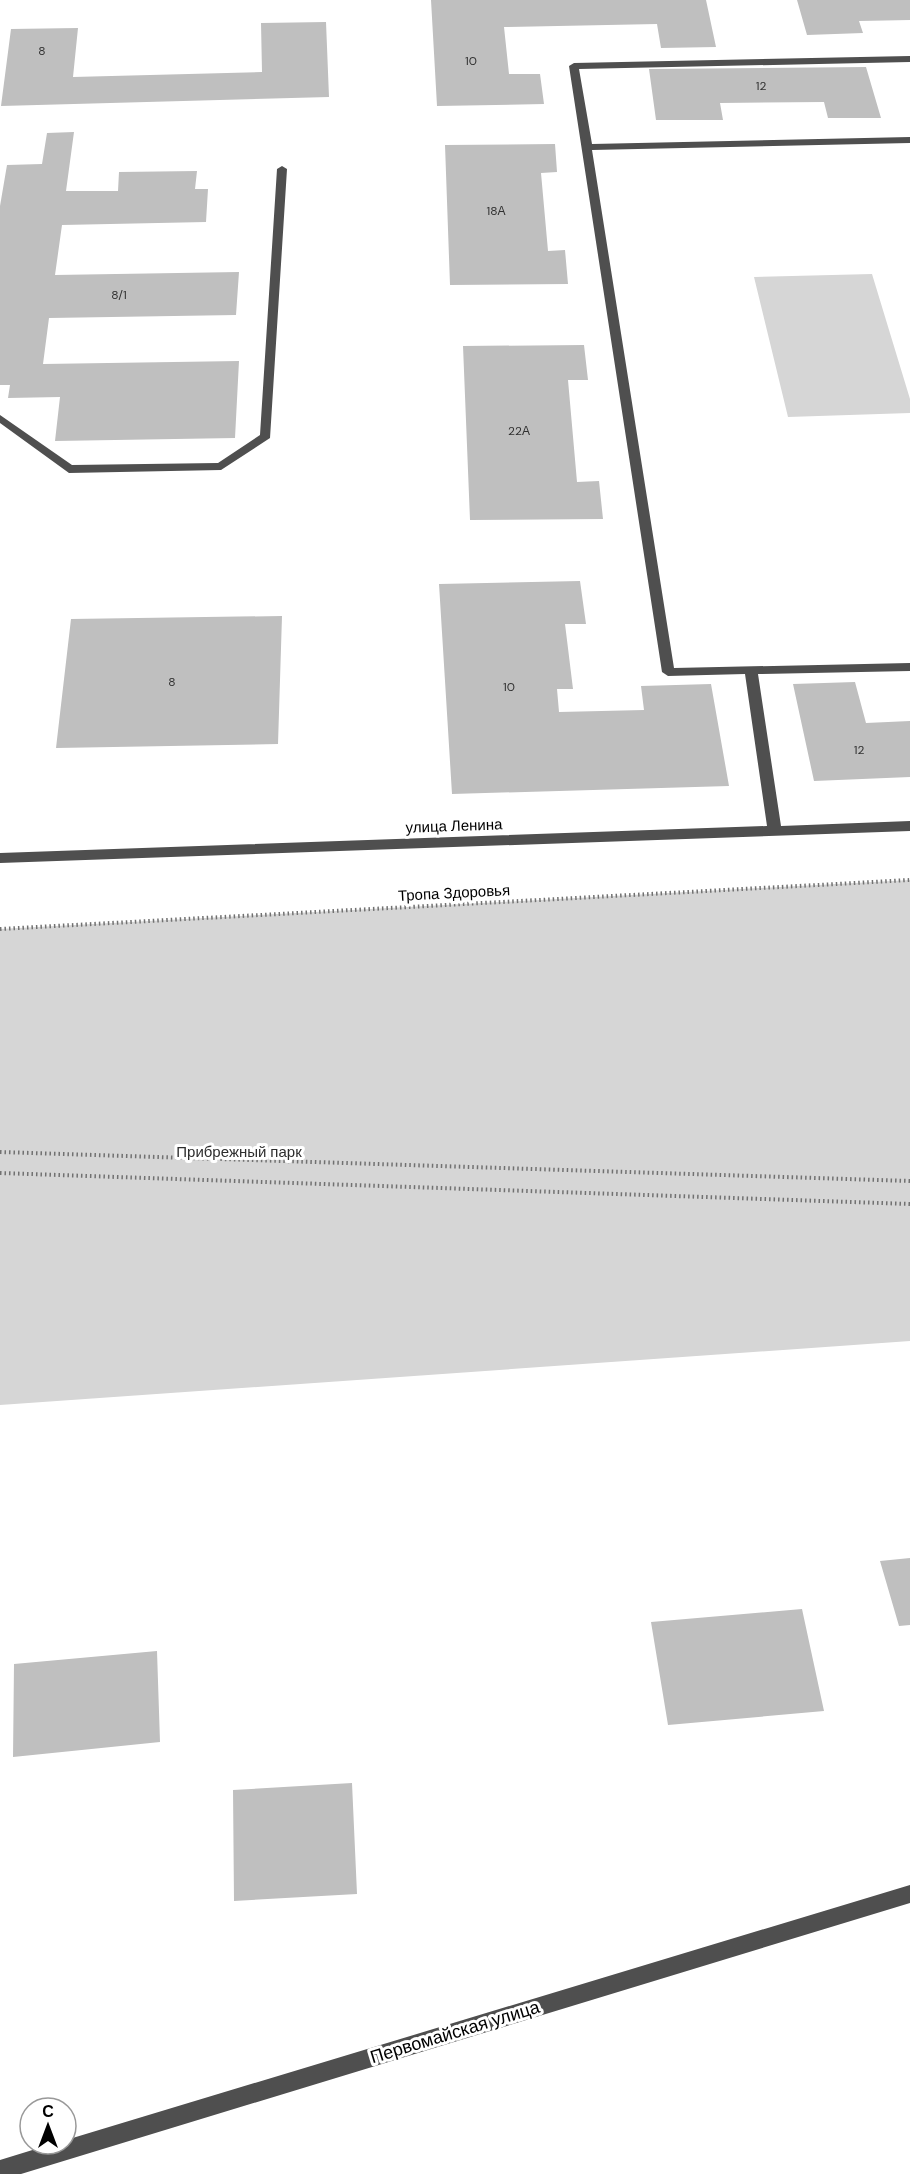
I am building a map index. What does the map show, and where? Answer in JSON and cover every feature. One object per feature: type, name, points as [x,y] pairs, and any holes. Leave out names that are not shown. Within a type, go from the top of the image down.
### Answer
[{"type":"street","points":[[910,59],[574,66],[668,672],[910,667]]},
{"type":"street","points":[[587,147],[910,140]]},
{"type":"street","points":[[0,418],[69,469],[221,466],[266,436],[282,169]]},
{"type":"street","points":[[751,670],[775,831]]},
{"type":"street","name":"улица Ленина","points":[[0,858],[910,826]]},
{"type":"street","name":"Первомайская улица","points":[[0,2170],[910,1894]]},
{"type":"path","name":"Тропа Здоровья","points":[[0,929],[910,880]]},
{"type":"path","points":[[0,1152],[910,1182]]},
{"type":"path","points":[[0,1173],[910,1204]]},
{"type":"green space","points":[[872,274],[910,399],[910,413],[788,417],[754,277]]},
{"type":"green space","name":"Прибрежный парк","points":[[910,880],[910,1341],[0,1405],[0,929]]},
{"type":"building","points":[[431,0],[706,0],[716,47],[661,48],[657,24],[504,27],[509,74],[540,74],[544,104],[437,106]]},
{"type":"building","points":[[797,0],[910,0],[910,20],[859,21],[863,33],[807,35]]},
{"type":"building","points":[[326,22],[329,97],[1,106],[11,29],[78,28],[73,77],[262,72],[261,23]]},
{"type":"building","points":[[866,67],[881,118],[828,118],[824,102],[720,103],[723,120],[656,120],[649,69]]},
{"type":"building","points":[[74,132],[66,191],[118,191],[119,172],[197,171],[195,189],[208,189],[206,222],[62,225],[55,275],[239,272],[236,315],[49,318],[43,364],[239,361],[235,438],[55,441],[60,397],[8,398],[10,385],[0,385],[0,206],[7,165],[42,164],[47,133]]},
{"type":"building","points":[[555,144],[557,172],[541,173],[548,251],[565,250],[568,284],[450,285],[445,145]]},
{"type":"building","points":[[584,345],[588,380],[568,380],[577,482],[599,481],[603,519],[470,520],[463,346]]},
{"type":"building","points":[[580,581],[586,624],[565,624],[573,689],[557,689],[559,712],[644,710],[641,686],[711,684],[729,786],[452,794],[439,584]]},
{"type":"building","points":[[282,616],[278,744],[56,748],[71,619]]},
{"type":"building","points":[[855,682],[866,723],[910,721],[910,777],[814,781],[793,684]]},
{"type":"building","points":[[910,1558],[910,1625],[899,1626],[880,1561]]},
{"type":"building","points":[[802,1609],[824,1711],[668,1725],[651,1622]]},
{"type":"building","points":[[157,1651],[160,1742],[13,1757],[14,1664]]},
{"type":"building","points":[[352,1783],[357,1894],[234,1901],[233,1790]]}]
